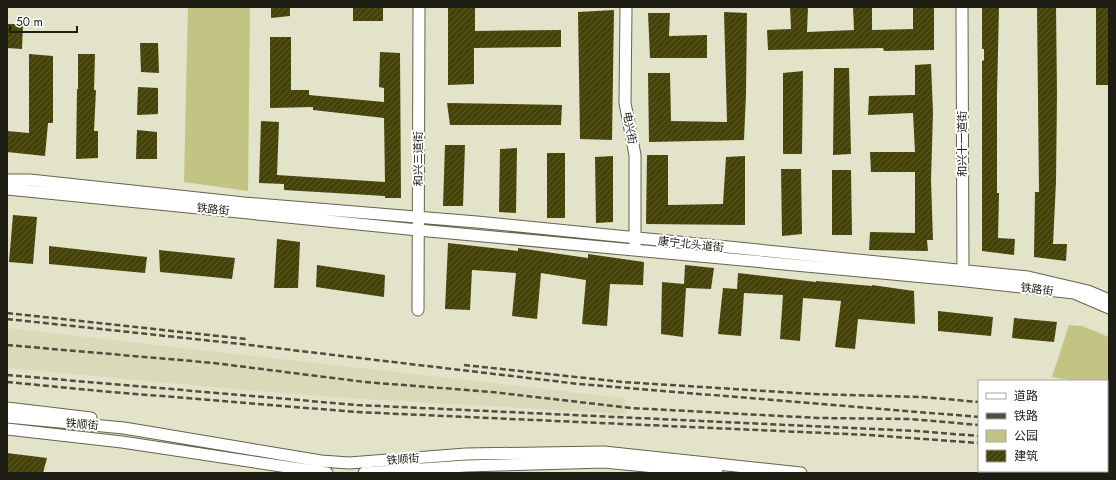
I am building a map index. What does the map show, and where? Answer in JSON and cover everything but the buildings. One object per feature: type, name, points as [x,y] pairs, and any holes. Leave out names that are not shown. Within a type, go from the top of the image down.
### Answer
[{"type":"main road","name":"和兴三道街","points":[[418,310],[419,7]]},
{"type":"main road","name":"电兴街","points":[[626,7],[625,103],[635,155],[635,244]]},
{"type":"main road","name":"和兴十一道街","points":[[962,7],[963,276]]},
{"type":"main road","name":"铁路街","points":[[7,180],[30,180],[244,203],[418,217]]},
{"type":"main road","name":"铁路街","points":[[7,189],[418,230]]},
{"type":"main road","name":"康宁北头道街","points":[[418,217],[635,244],[963,276]]},
{"type":"main road","name":"康宁北头道街","points":[[418,230],[635,244]]},
{"type":"main road","name":"铁路街","points":[[963,276],[1074,294],[1109,308]]},
{"type":"main road","name":"铁路街","points":[[963,276],[1028,278],[1088,291],[1109,300]]},
{"type":"main road","points":[[1074,294],[1109,294]]},
{"type":"main road","points":[[7,408],[100,419],[124,428]]},
{"type":"main road","name":"铁顺街","points":[[7,417],[124,428],[321,461],[335,462],[466,454],[604,452],[801,473]]},
{"type":"main road","name":"铁顺街","points":[[7,429],[122,442],[327,473]]},
{"type":"main road","points":[[7,435],[100,445],[122,442]]},
{"type":"main road","name":"铁顺街","points":[[364,473],[604,462],[717,473]]},
{"type":"shaded area","points":[[7,328],[625,398],[627,414],[268,392],[7,368]]},
{"type":"green space","points":[[188,7],[250,7],[248,191],[184,182]]},
{"type":"green space","points":[[1069,325],[1082,326],[1109,337],[1109,386],[1108,380],[1071,380],[1052,377]]},
{"type":"railway","points":[[7,313],[246,339]]},
{"type":"railway","points":[[7,319],[241,344],[579,384],[978,417]]},
{"type":"railway","points":[[7,345],[214,363],[365,382],[492,392],[631,408],[818,418],[910,419],[978,425]]},
{"type":"railway","points":[[464,365],[623,382],[813,394],[922,397],[978,402]]},
{"type":"railway","points":[[7,375],[357,405],[917,431],[978,436]]},
{"type":"railway","points":[[7,382],[356,412],[869,435],[978,443]]}]
